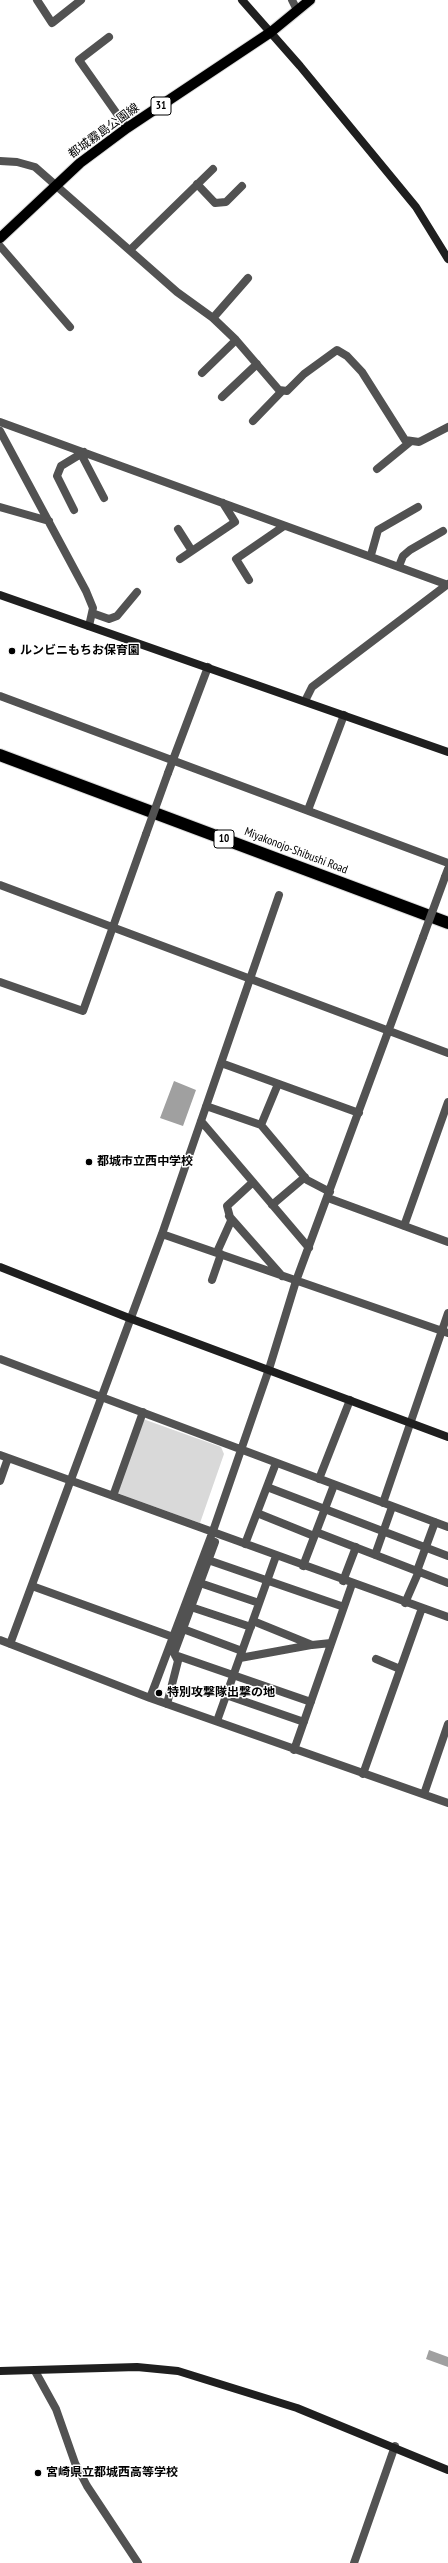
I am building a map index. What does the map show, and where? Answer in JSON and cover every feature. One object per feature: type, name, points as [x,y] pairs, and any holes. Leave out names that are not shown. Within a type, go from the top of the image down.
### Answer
[{"type":"highway","name":"Miyakonojo-Shibushi Road","points":[[0,755],[448,923]]},
{"type":"main road","name":"都城霧島公園線","points":[[0,238],[80,163],[127,128],[271,32],[310,0]]},
{"type":"street","points":[[37,0],[52,23],[81,0]]},
{"type":"street","points":[[242,0],[271,32],[416,207],[448,259]]},
{"type":"street","points":[[292,0],[298,10]]},
{"type":"street","points":[[109,37],[79,60],[127,128]]},
{"type":"street","points":[[0,161],[18,162],[35,167],[177,292],[213,318],[236,340],[279,390],[282,391]]},
{"type":"street","points":[[130,250],[213,168]]},
{"type":"street","points":[[197,184],[215,203],[226,202],[242,186]]},
{"type":"street","points":[[0,246],[70,327]]},
{"type":"street","points":[[213,318],[248,278]]},
{"type":"street","points":[[202,373],[236,340]]},
{"type":"street","points":[[253,421],[282,391],[287,391],[320,362],[337,350],[342,352],[362,372],[405,440],[410,442],[419,442],[448,427]]},
{"type":"street","points":[[222,397],[257,364]]},
{"type":"street","points":[[0,422],[284,526],[371,555],[447,585]]},
{"type":"street","points":[[0,431],[86,592],[93,608],[89,626]]},
{"type":"street","points":[[377,469],[410,442]]},
{"type":"street","points":[[83,453],[104,498]]},
{"type":"street","points":[[74,510],[57,476],[61,466],[83,453]]},
{"type":"street","points":[[180,559],[235,522],[223,503]]},
{"type":"street","points":[[0,507],[49,521]]},
{"type":"street","points":[[371,555],[378,530],[418,507]]},
{"type":"street","points":[[250,580],[236,559],[284,526]]},
{"type":"street","points":[[178,529],[192,550]]},
{"type":"street","points":[[399,566],[403,556],[410,550],[443,531]]},
{"type":"street","points":[[305,702],[312,687],[447,585]]},
{"type":"street","points":[[92,614],[109,619],[117,616],[137,592]]},
{"type":"street","points":[[0,594],[448,752]]},
{"type":"street","points":[[0,982],[83,1012],[168,773],[208,667]]},
{"type":"street","points":[[0,696],[448,862]]},
{"type":"street","points":[[308,810],[344,715]]},
{"type":"street","points":[[150,1698],[213,1531],[269,1369],[296,1282],[358,1113],[390,1032],[447,873]]},
{"type":"street","points":[[0,885],[448,1053]]},
{"type":"street","points":[[10,1644],[129,1318],[162,1234],[279,895]]},
{"type":"street","points":[[221,1063],[358,1113]]},
{"type":"street","points":[[261,1125],[278,1084]]},
{"type":"street","points":[[404,1226],[448,1102]]},
{"type":"street","points":[[206,1106],[261,1125],[305,1177],[329,1195],[404,1226],[448,1242]]},
{"type":"street","points":[[201,1121],[309,1248]]},
{"type":"street","points":[[272,1205],[305,1177]]},
{"type":"street","points":[[212,1280],[219,1253],[231,1221],[227,1206],[253,1182]]},
{"type":"street","points":[[229,1216],[282,1276]]},
{"type":"street","points":[[162,1234],[219,1253],[296,1282],[445,1332]]},
{"type":"street","points":[[0,1267],[129,1318],[448,1437]]},
{"type":"street","points":[[383,1503],[410,1423],[445,1332],[448,1313]]},
{"type":"street","points":[[0,1359],[448,1527]]},
{"type":"street","points":[[319,1479],[350,1400]]},
{"type":"street","points":[[113,1496],[143,1412]]},
{"type":"street","points":[[0,1455],[213,1531],[343,1581],[448,1617]]},
{"type":"street","points":[[0,1481],[8,1458]]},
{"type":"street","points":[[244,1544],[276,1462]]},
{"type":"street","points":[[303,1566],[334,1485]]},
{"type":"street","points":[[267,1487],[448,1556]]},
{"type":"street","points":[[375,1555],[392,1507]]},
{"type":"street","points":[[257,1513],[356,1547],[448,1583]]},
{"type":"street","points":[[405,1603],[435,1522]]},
{"type":"street","points":[[167,1704],[178,1661],[175,1655],[215,1542]]},
{"type":"street","points":[[343,1581],[356,1547]]},
{"type":"street","points":[[217,1721],[276,1556]]},
{"type":"street","points":[[208,1560],[344,1607]]},
{"type":"street","points":[[200,1583],[259,1603]]},
{"type":"street","points":[[294,1750],[352,1584]]},
{"type":"street","points":[[32,1586],[174,1637]]},
{"type":"street","points":[[191,1607],[252,1624],[312,1645]]},
{"type":"street","points":[[363,1774],[422,1608]]},
{"type":"street","points":[[183,1629],[241,1654],[332,1643]]},
{"type":"street","points":[[0,1640],[150,1698],[448,1803]]},
{"type":"street","points":[[175,1655],[234,1674],[311,1702]]},
{"type":"street","points":[[376,1659],[400,1669]]},
{"type":"street","points":[[226,1695],[304,1722]]},
{"type":"street","points":[[424,1794],[448,1724]]},
{"type":"street","points":[[0,2371],[137,2367],[178,2371],[297,2408],[395,2446],[448,2470]]},
{"type":"street","points":[[35,2371],[56,2409],[75,2463],[87,2486],[138,2563]]},
{"type":"street","points":[[354,2563],[395,2446]]},
{"type":"shaded area","points":[[174,1081],[196,1090],[183,1126],[160,1118]]},
{"type":"shaded area","points":[[143,1419],[221,1447],[224,1454],[200,1523],[117,1493]]},
{"type":"shaded area","points":[[429,2350],[448,2357],[448,2367],[426,2359]]},
{"type":"place","name":"ルンビニもちお保育園","points":[[12,651]]},
{"type":"place","name":"都城市立西中学校","points":[[89,1162]]},
{"type":"place","name":"特別攻撃隊出撃の地","points":[[159,1693]]},
{"type":"place","name":"宮崎県立都城西高等学校","points":[[38,2473]]}]
